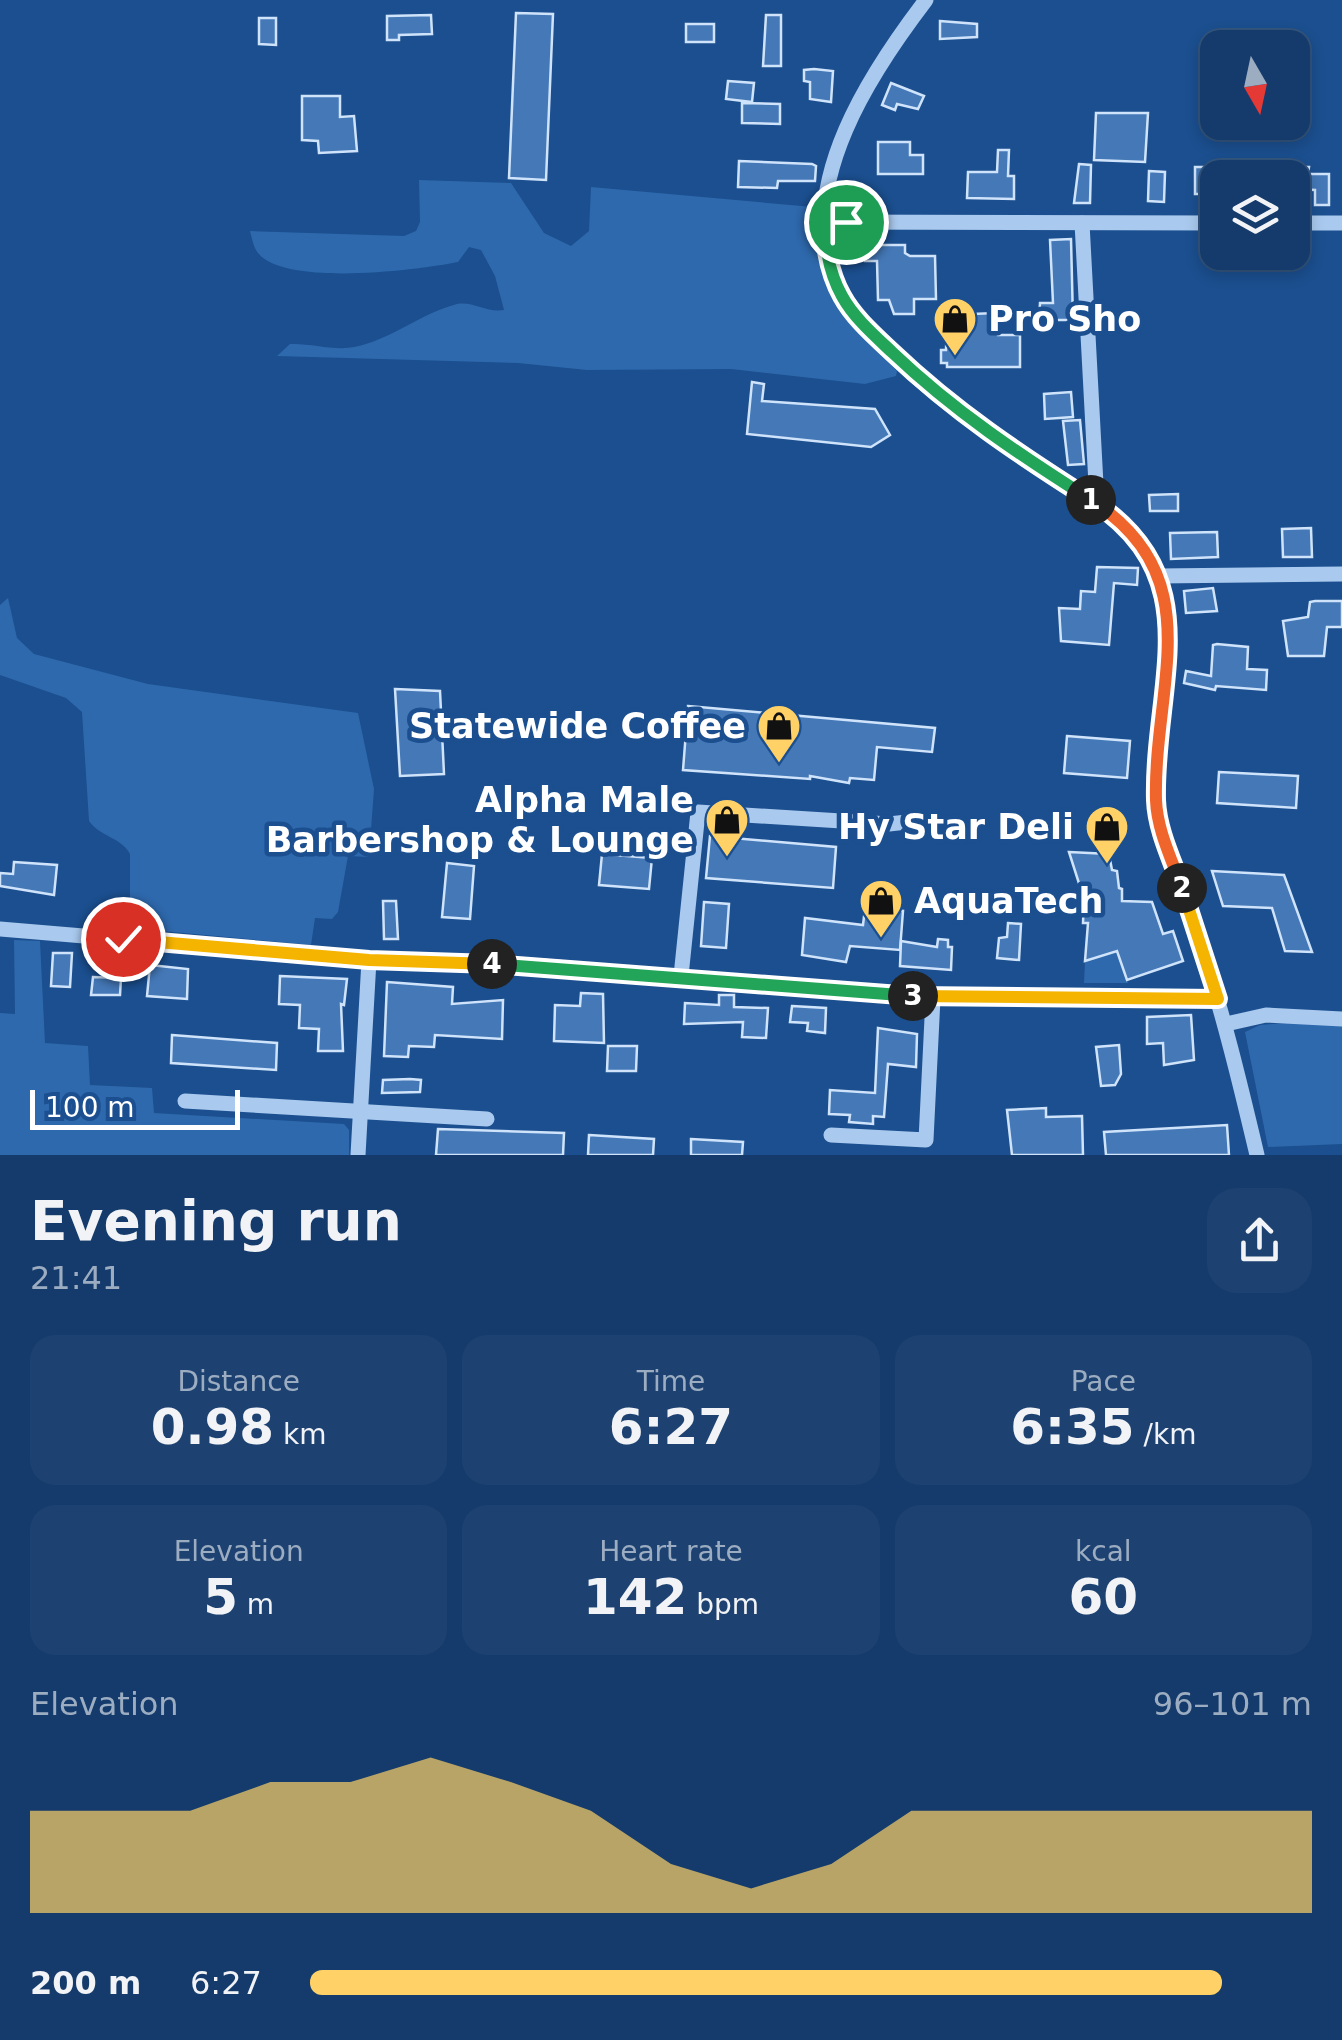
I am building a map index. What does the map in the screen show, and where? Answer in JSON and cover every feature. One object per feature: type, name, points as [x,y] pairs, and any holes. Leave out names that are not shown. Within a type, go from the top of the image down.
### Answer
[{"type":"street","points":[[926,0],[876,71],[832,174],[824,222],[832,275],[842,296],[866,326],[969,420],[1097,503],[1134,535],[1158,576],[1170,618],[1170,637],[1157,809],[1226,1024],[1257,1155]]},
{"type":"street","points":[[824,222],[1200,223]]},
{"type":"street","points":[[1082,222],[1097,503]]},
{"type":"street","points":[[1310,223],[1342,223]]},
{"type":"street","points":[[1158,576],[1342,574]]},
{"type":"street","points":[[681,976],[698,812],[908,822]]},
{"type":"street","points":[[0,929],[369,960],[681,976],[933,998],[1218,999]]},
{"type":"street","points":[[358,1155],[369,960]]},
{"type":"street","points":[[831,1135],[926,1140],[933,998]]},
{"type":"street","points":[[1226,1024],[1266,1015],[1342,1019]]},
{"type":"street","points":[[186,1101],[487,1119]]},
{"type":"shaded area","points":[[419,180],[511,183],[544,233],[571,246],[589,231],[591,187],[813,207],[828,280],[848,315],[897,371],[896,376],[865,384],[731,369],[587,370],[518,363],[277,356],[290,344],[339,348],[368,344],[457,304],[504,310],[495,276],[481,250],[469,247],[458,262],[439,265],[385,272],[323,273],[273,263],[258,253],[254,245],[250,231],[404,236],[416,231],[420,222]]},
{"type":"shaded area","points":[[8,598],[17,638],[34,654],[148,684],[358,713],[374,789],[369,857],[348,856],[338,912],[332,919],[315,918],[311,945],[130,928],[130,854],[89,821],[82,712],[66,698],[0,675],[0,605]]},
{"type":"shaded area","points":[[14,940],[40,941],[45,1043],[88,1046],[90,1085],[152,1088],[154,1113],[344,1124],[349,1130],[349,1155],[0,1155],[0,1013],[15,1014]]},
{"type":"shaded area","points":[[1117,951],[1128,983],[1084,983],[1085,961]]},
{"type":"shaded area","points":[[1342,1024],[1342,1144],[1268,1147],[1245,1032],[1260,1025]]},
{"type":"building","points":[[516,13],[553,14],[546,180],[509,178]]},
{"type":"building","points":[[431,15],[432,34],[399,35],[399,40],[387,40],[387,16]]},
{"type":"building","points":[[766,15],[781,15],[781,66],[763,66]]},
{"type":"building","points":[[259,18],[276,18],[276,45],[259,44]]},
{"type":"building","points":[[940,21],[977,24],[977,37],[940,39]]},
{"type":"building","points":[[686,24],[714,24],[714,42],[686,42]]},
{"type":"building","points":[[804,70],[833,71],[831,102],[810,99],[810,82],[804,81]]},
{"type":"building","points":[[728,81],[754,83],[752,102],[726,99]]},
{"type":"building","points":[[891,83],[924,96],[918,109],[897,104],[895,110],[882,105]]},
{"type":"building","points":[[302,96],[340,96],[340,117],[354,116],[357,151],[319,153],[318,141],[302,140]]},
{"type":"building","points":[[742,103],[780,104],[780,124],[742,123]]},
{"type":"building","points":[[1096,113],[1148,113],[1145,162],[1094,160]]},
{"type":"building","points":[[878,142],[910,142],[910,155],[923,155],[923,174],[878,174]]},
{"type":"building","points":[[998,150],[1009,150],[1008,176],[1014,176],[1014,199],[967,198],[968,172],[997,172]]},
{"type":"building","points":[[739,161],[812,164],[816,166],[815,181],[778,181],[777,188],[738,187]]},
{"type":"building","points":[[1079,164],[1091,165],[1090,203],[1074,203]]},
{"type":"building","points":[[1195,167],[1200,167],[1200,194],[1195,194]]},
{"type":"building","points":[[1149,171],[1165,172],[1164,202],[1148,201]]},
{"type":"building","points":[[1310,174],[1329,174],[1329,205],[1315,205],[1315,190],[1310,190]]},
{"type":"building","points":[[1071,239],[1073,320],[1039,320],[1040,303],[1053,303],[1050,240]]},
{"type":"building","points":[[865,245],[905,245],[905,253],[910,256],[935,256],[936,299],[914,299],[914,314],[894,314],[889,300],[878,300],[877,261],[865,261]]},
{"type":"building","points":[[996,313],[998,335],[1020,335],[1020,367],[947,367],[947,363],[941,363],[941,350],[946,350],[947,315]]},
{"type":"building","points":[[752,382],[764,384],[762,401],[875,409],[890,435],[871,447],[747,434]]},
{"type":"building","points":[[1071,392],[1073,417],[1045,419],[1044,394]]},
{"type":"building","points":[[1080,420],[1084,464],[1068,465],[1063,421]]},
{"type":"building","points":[[1178,494],[1178,511],[1150,511],[1149,495]]},
{"type":"building","points":[[1311,528],[1312,557],[1283,557],[1282,529]]},
{"type":"building","points":[[1217,532],[1218,557],[1171,559],[1170,533]]},
{"type":"building","points":[[1097,567],[1138,568],[1137,585],[1114,583],[1109,645],[1061,641],[1059,608],[1080,609],[1081,591],[1095,592]]},
{"type":"building","points":[[1213,588],[1217,611],[1186,613],[1184,591]]},
{"type":"building","points":[[1342,601],[1342,627],[1327,627],[1324,656],[1288,656],[1283,621],[1308,617],[1310,602]]},
{"type":"building","points":[[1213,645],[1248,647],[1247,669],[1267,670],[1266,690],[1216,686],[1215,690],[1184,683],[1186,671],[1211,676]]},
{"type":"building","points":[[395,689],[440,691],[444,774],[400,776]]},
{"type":"building","points":[[688,706],[935,728],[932,752],[877,747],[874,780],[850,778],[849,783],[810,776],[683,770]]},
{"type":"building","points":[[1067,736],[1130,741],[1127,778],[1064,773]]},
{"type":"building","points":[[1219,772],[1298,776],[1296,808],[1217,803]]},
{"type":"building","points":[[710,836],[836,847],[833,888],[706,878]]},
{"type":"building","points":[[1069,852],[1109,854],[1122,889],[1122,901],[1152,902],[1163,934],[1173,931],[1183,961],[1127,980],[1117,951],[1085,961],[1088,923],[1083,923],[1084,899]]},
{"type":"building","points":[[602,854],[652,858],[649,889],[599,885]]},
{"type":"building","points":[[14,862],[57,865],[54,895],[0,886],[0,873],[13,874]]},
{"type":"building","points":[[447,863],[474,866],[470,919],[442,917]]},
{"type":"building","points":[[1212,871],[1284,875],[1312,952],[1285,951],[1272,908],[1223,906]]},
{"type":"building","points":[[383,901],[396,901],[398,939],[384,939]]},
{"type":"building","points":[[704,902],[729,904],[726,948],[701,946]]},
{"type":"building","points":[[865,908],[903,911],[900,950],[850,946],[846,962],[802,955],[805,918],[863,925]]},
{"type":"building","points":[[1008,923],[1021,924],[1019,960],[997,958],[999,938],[1007,937]]},
{"type":"building","points":[[938,939],[948,940],[948,947],[952,947],[951,970],[900,966],[901,941],[937,947]]},
{"type":"building","points":[[53,953],[72,953],[70,987],[51,986]]},
{"type":"building","points":[[150,965],[188,969],[187,999],[147,996]]},
{"type":"building","points":[[280,976],[347,979],[344,1005],[341,1004],[343,1051],[318,1051],[319,1029],[299,1028],[300,1005],[279,1004]]},
{"type":"building","points":[[93,977],[121,978],[120,995],[91,995]]},
{"type":"building","points":[[387,982],[453,987],[452,1004],[503,1000],[502,1039],[435,1035],[434,1047],[409,1046],[408,1057],[384,1056]]},
{"type":"building","points":[[581,993],[603,994],[604,1043],[554,1041],[555,1005],[580,1006]]},
{"type":"building","points":[[719,995],[734,995],[734,1007],[768,1008],[766,1038],[742,1037],[743,1022],[684,1024],[685,1003],[719,1005]]},
{"type":"building","points":[[792,1006],[826,1008],[825,1033],[807,1031],[808,1023],[790,1022]]},
{"type":"building","points":[[1191,1015],[1194,1060],[1164,1065],[1163,1043],[1147,1044],[1147,1017]]},
{"type":"building","points":[[878,1028],[917,1034],[916,1067],[888,1064],[884,1117],[873,1116],[873,1124],[849,1122],[850,1115],[829,1114],[830,1090],[875,1093]]},
{"type":"building","points":[[172,1035],[277,1043],[276,1070],[171,1063]]},
{"type":"building","points":[[1119,1045],[1121,1074],[1115,1085],[1101,1086],[1096,1047]]},
{"type":"building","points":[[608,1046],[637,1046],[636,1071],[607,1071]]},
{"type":"building","points":[[383,1080],[421,1080],[420,1092],[382,1093]]},
{"type":"building","points":[[1046,1108],[1046,1117],[1082,1116],[1083,1155],[1012,1155],[1007,1110]]},
{"type":"building","points":[[1227,1125],[1229,1155],[1106,1155],[1104,1132]]},
{"type":"building","points":[[438,1129],[564,1133],[563,1155],[436,1155]]},
{"type":"building","points":[[589,1135],[654,1139],[653,1155],[588,1155]]},
{"type":"building","points":[[691,1139],[743,1142],[742,1155],[691,1155]]},
{"type":"place","name":"Pro Sho","points":[[955,357]]},
{"type":"place","name":"Statewide Coffee","points":[[779,764]]},
{"type":"place","name":"Alpha Male Barbershop & Lounge","points":[[727,858]]},
{"type":"place","name":"Hy Star Deli","points":[[1107,865]]},
{"type":"place","name":"AquaTech","points":[[881,939]]},
{"type":"route","points":[[123,939],[369,960],[681,976],[933,998],[1190,1002],[1218,999],[1157,809],[1170,618],[1149,555],[1118,519],[1097,503],[992,436],[940,397],[854,313],[832,275],[825,238],[824,222],[846,222]]}]
